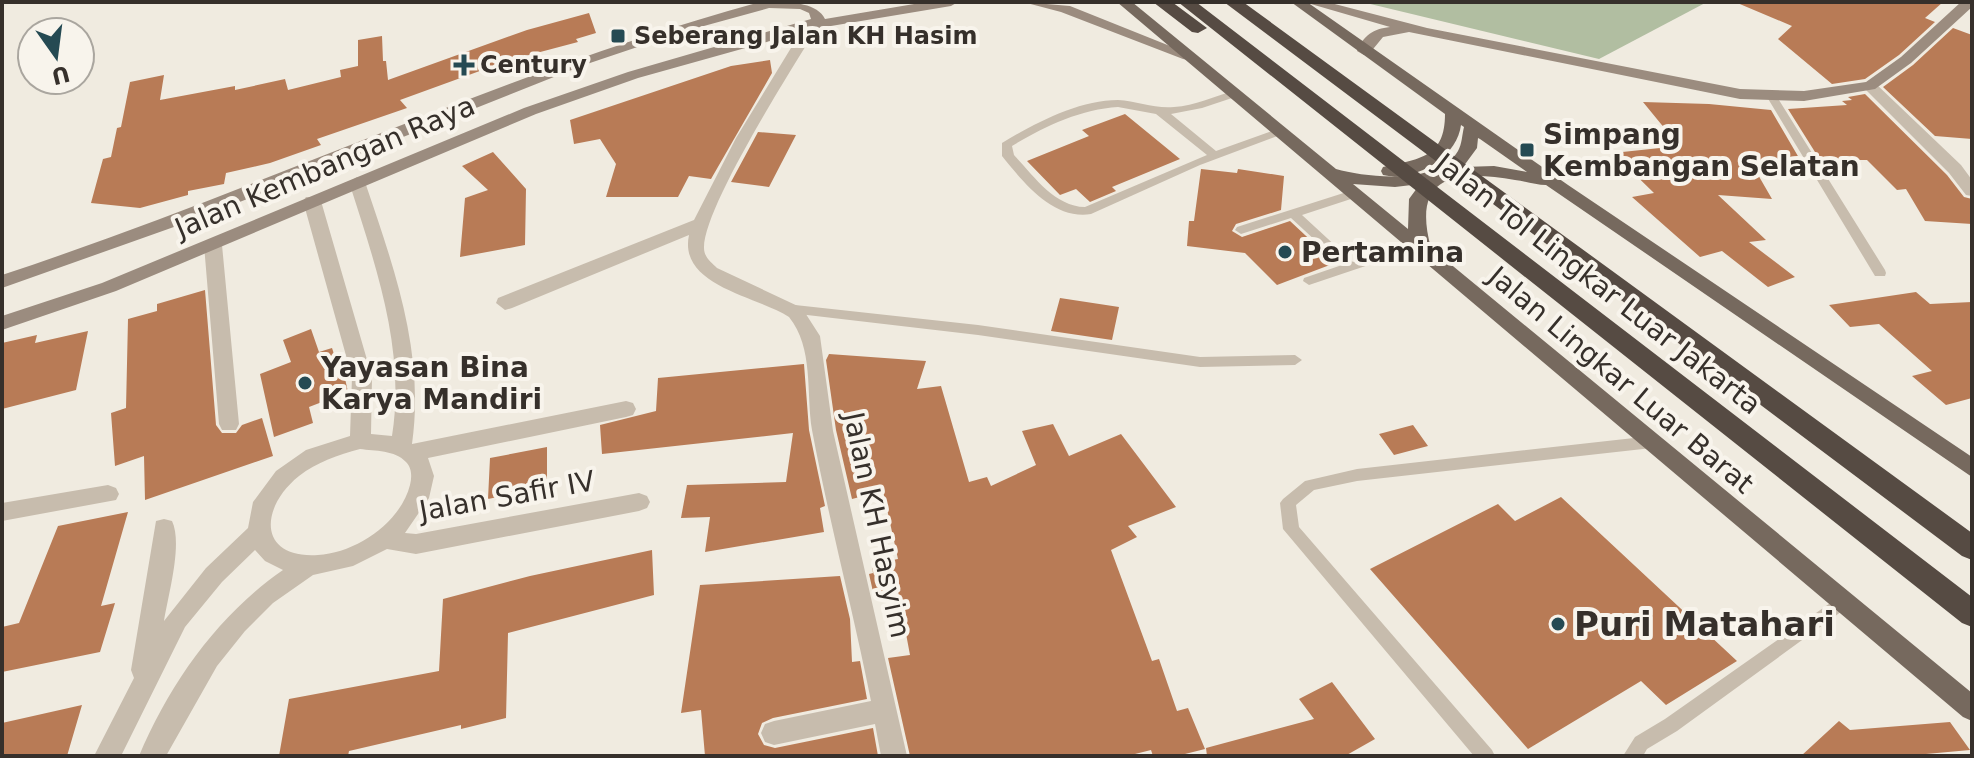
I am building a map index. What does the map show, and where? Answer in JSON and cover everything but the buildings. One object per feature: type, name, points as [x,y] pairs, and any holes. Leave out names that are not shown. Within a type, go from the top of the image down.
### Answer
[{"type":"highway","points":[[1161,2],[1322,107]]},
{"type":"highway","name":"Jalan Tol Lingkar Luar Jakarta","points":[[1186,2],[1972,614]]},
{"type":"highway","name":"Jalan Tol Lingkar Luar Jakarta","points":[[1232,2],[1972,548]]},
{"type":"highway","points":[[1259,2],[1357,96]]},
{"type":"main road","name":"Jalan Kembangan Raya","points":[[2,323],[109,287],[530,111],[633,75],[813,25],[951,2]]},
{"type":"main road","points":[[1030,2],[1065,9],[1188,56]]},
{"type":"main road","points":[[1298,2],[1562,189],[1972,468]]},
{"type":"main road","points":[[1318,3],[1426,32],[1740,94],[1772,97],[1804,96],[1870,86],[1906,60],[1969,2]]},
{"type":"main road","name":"Jalan Kembangan Raya","points":[[2,282],[84,257],[540,74],[772,3]]},
{"type":"main road","points":[[772,3],[803,5],[815,11],[818,19],[813,25]]},
{"type":"main road","name":"Jalan Lingkar Luar Barat","points":[[1127,3],[1972,709]]},
{"type":"main road","points":[[1364,51],[1371,37],[1380,32],[1426,32]]},
{"type":"main road","points":[[1318,165],[1360,173],[1411,167],[1434,159],[1455,132],[1453,113]]},
{"type":"main road","points":[[1318,165],[1370,181],[1414,180],[1446,171],[1461,160],[1469,146],[1471,128],[1500,145]]},
{"type":"main road","points":[[1419,248],[1413,207],[1418,196],[1438,180],[1468,172],[1496,171],[1525,175],[1562,189]]},
{"type":"street","points":[[795,310],[713,274],[699,263],[695,249],[701,224],[721,181],[813,25]]},
{"type":"street","points":[[1870,86],[1964,170],[1972,191]]},
{"type":"street","points":[[357,182],[380,254],[407,377],[406,450]]},
{"type":"street","points":[[312,201],[362,377],[360,441]]},
{"type":"street","points":[[505,303],[701,224]]},
{"type":"street","points":[[213,245],[229,424]]},
{"type":"street","name":"Jalan KH Hasyim","points":[[795,310],[810,339],[822,428],[894,756]]},
{"type":"street","points":[[406,450],[626,409]]},
{"type":"street","points":[[360,441],[389,442],[406,450],[420,464],[423,477],[421,493],[409,516],[387,539],[362,554],[334,563],[307,566],[283,561],[266,550],[258,533],[260,510],[275,485],[309,459],[329,449],[360,441]]},
{"type":"street","points":[[2,512],[108,494]]},
{"type":"street","name":"Jalan Safir IV","points":[[387,539],[416,544],[639,502]]},
{"type":"street","points":[[139,692],[164,551],[164,528]]},
{"type":"street","points":[[107,756],[177,619],[214,575],[258,533]]},
{"type":"street","points":[[152,756],[180,702],[214,649],[253,606],[307,566]]},
{"type":"street","points":[[774,733],[886,710]]},
{"type":"lane","points":[[1234,94],[1182,109],[1160,111],[1115,103],[1093,107],[1018,138],[1006,145],[1008,156],[1059,207],[1071,213],[1087,211],[1279,132]]},
{"type":"lane","points":[[1772,97],[1880,273]]},
{"type":"lane","points":[[1160,111],[1215,156]]},
{"type":"lane","points":[[1241,230],[1353,194]]},
{"type":"lane","points":[[1293,213],[1351,267]]},
{"type":"lane","points":[[1309,281],[1419,248]]},
{"type":"lane","points":[[795,310],[978,330],[1200,362],[1295,360]]},
{"type":"lane","points":[[1486,756],[1291,529],[1288,503],[1310,485],[1357,475],[1652,442]]},
{"type":"lane","points":[[1632,756],[1641,743],[1671,725],[1843,601]]},
{"type":"green space","points":[[1362,2],[1707,2],[1599,59]]},
{"type":"place","name":"Seberang Jalan KH Hasim","points":[[618,36]]},
{"type":"place","name":"Century","points":[[464,65]]},
{"type":"place","name":"Simpang Kembangan Selatan","points":[[1527,150]]},
{"type":"place","name":"Pertamina","points":[[1285,252]]},
{"type":"place","name":"Yayasan Bina Karya Mandiri","points":[[305,383]]},
{"type":"place","name":"Puri Matahari","points":[[1558,624]]}]
